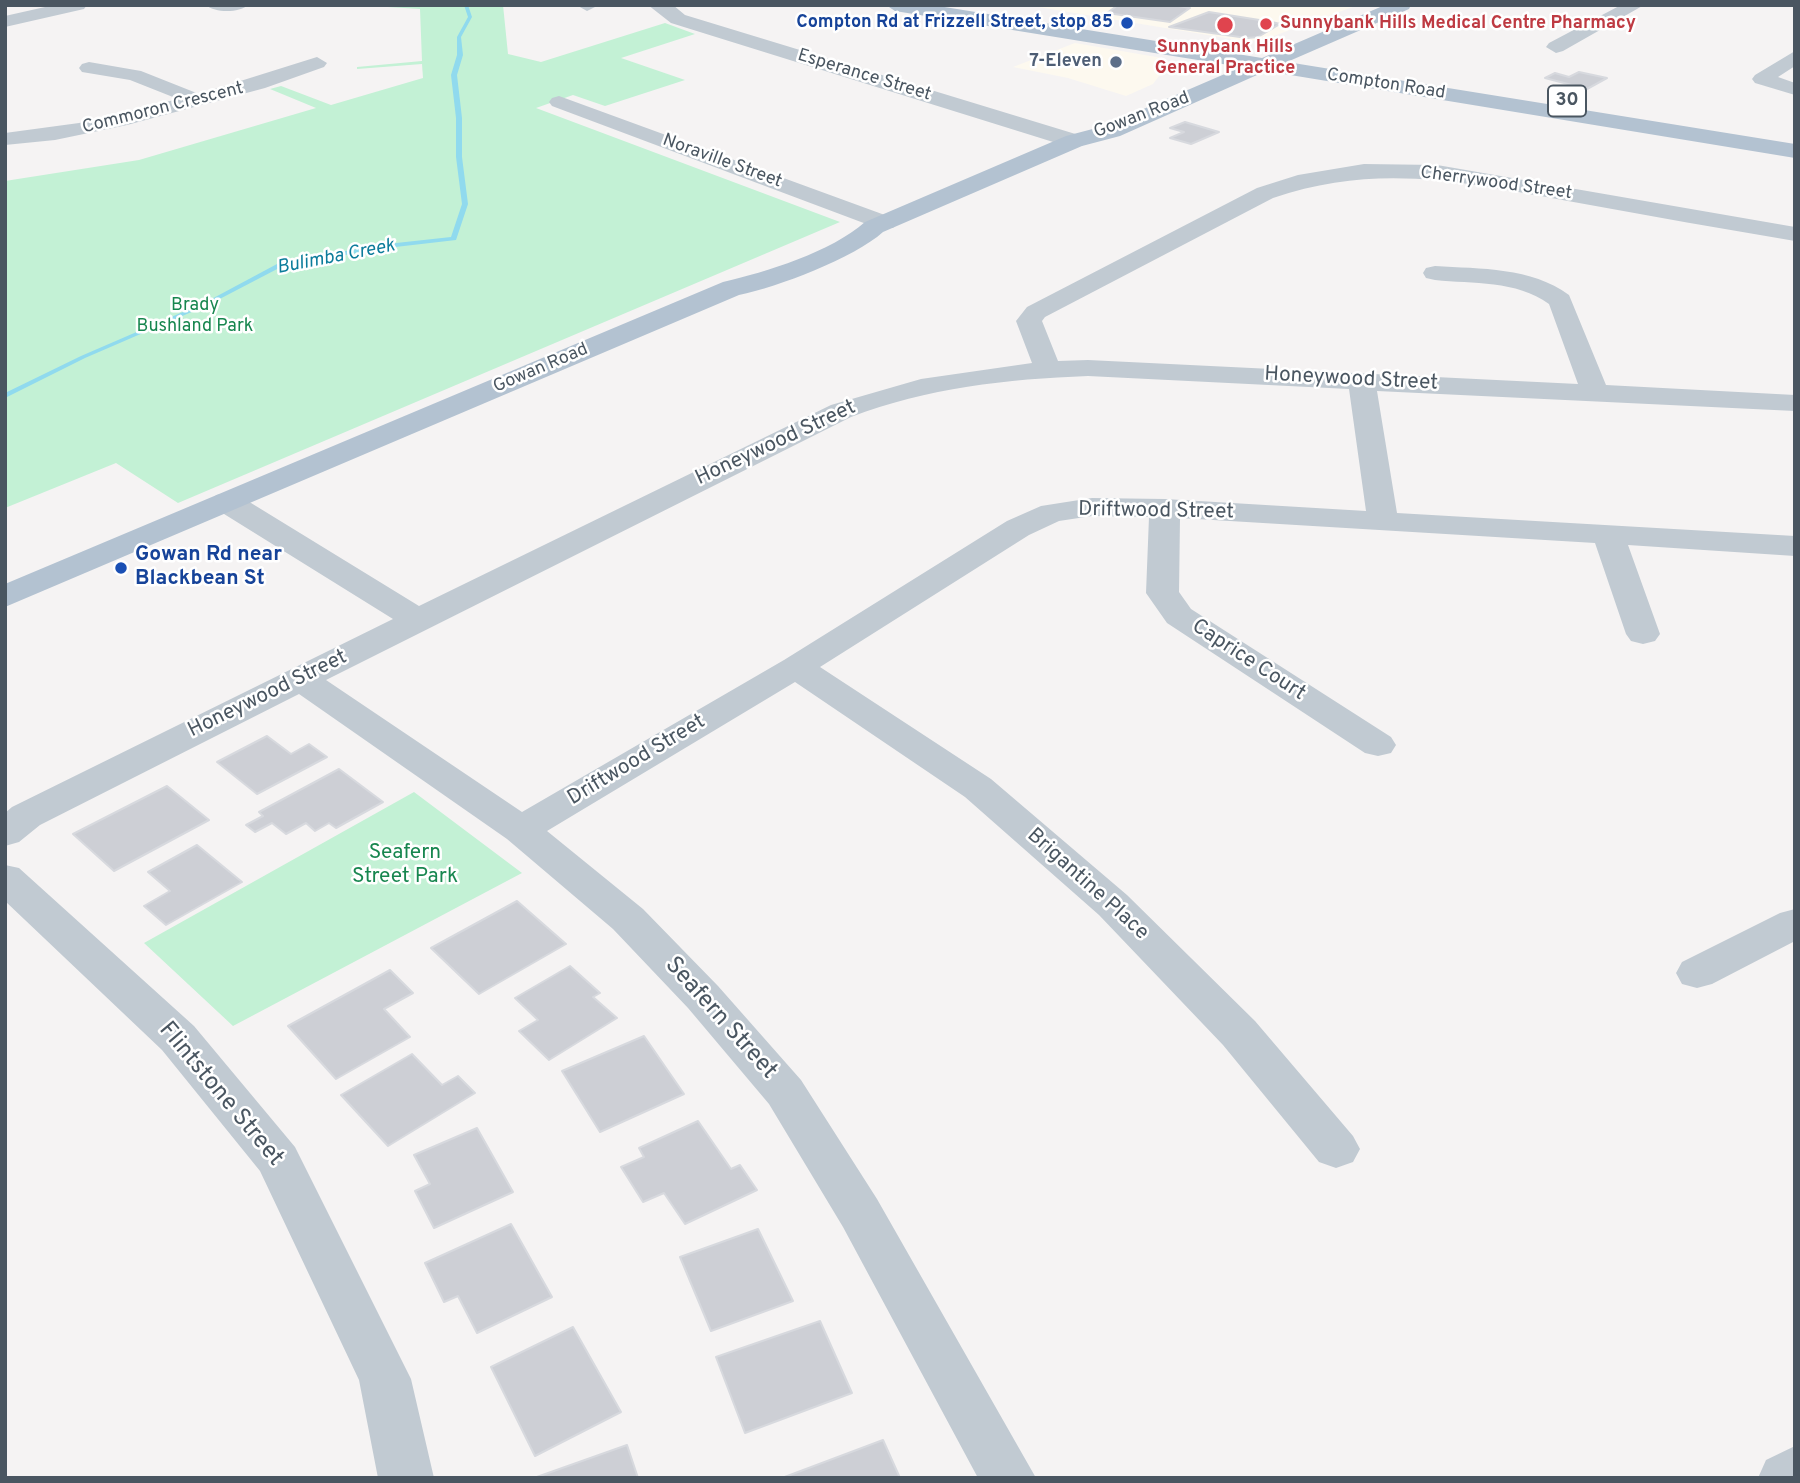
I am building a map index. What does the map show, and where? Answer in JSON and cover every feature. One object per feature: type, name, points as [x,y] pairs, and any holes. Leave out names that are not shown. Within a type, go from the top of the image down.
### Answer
[{"type":"main road","name":"Compton Road","points":[[895,5],[1235,61],[1261,58]]},
{"type":"main road","name":"Compton Road","points":[[975,5],[1795,151]]},
{"type":"main road","name":"Gowan Road","points":[[5,597],[732,288],[748,285],[849,244],[868,235],[880,225],[1074,141],[1112,131],[1261,58],[1379,5]]},
{"type":"main road","name":"Gowan Road","points":[[1261,58],[1287,56],[1402,5]]},
{"type":"main road","points":[[1319,42],[1328,47],[1330,56],[1340,64]]},
{"type":"main road","points":[[1185,82],[1182,75],[1192,63],[1189,53]]},
{"type":"main road","name":"Compton Road","points":[[1287,56],[1795,139]]},
{"type":"main road","name":"Gowan Road","points":[[1074,141],[1092,126],[1126,108],[1235,61]]},
{"type":"street","points":[[5,22],[78,5]]},
{"type":"street","points":[[215,5],[239,5]]},
{"type":"street","name":"Esperance Street","points":[[657,5],[664,7],[678,19],[1074,141]]},
{"type":"street","points":[[1556,47],[1636,5]]},
{"type":"street","points":[[1795,57],[1762,79],[1795,89]]},
{"type":"street","name":"Commoron Crescent","points":[[5,139],[88,129],[264,83],[326,60]]},
{"type":"street","points":[[89,68],[134,75],[197,100]]},
{"type":"street","name":"Noraville Street","points":[[559,102],[880,225]]},
{"type":"street","points":[[1345,152],[1364,171]]},
{"type":"street","name":"Cherrywood Street","points":[[1048,369],[1029,321],[1043,307],[1265,193],[1298,182],[1364,171],[1437,172],[1795,233]]},
{"type":"street","points":[[1435,273],[1521,281],[1552,292],[1560,300],[1595,393]]},
{"type":"street","name":"Honeywood Street","points":[[5,833],[26,816],[832,415],[865,402],[947,381],[1048,369],[1128,369],[1795,403]]},
{"type":"street","points":[[1362,380],[1383,521]]},
{"type":"street","points":[[227,502],[419,621]]},
{"type":"street","name":"Driftwood Street","points":[[521,830],[796,667],[1018,528],[1052,513],[1092,507],[1165,508],[1795,546]]},
{"type":"street","name":"Caprice Court","points":[[1165,508],[1162,593],[1179,616],[1378,744]]},
{"type":"street","points":[[1608,535],[1643,634]]},
{"type":"street","name":"Brigantine Place","points":[[796,667],[978,788],[1113,905],[1239,1033],[1336,1149]]},
{"type":"street","name":"Seafern Street","points":[[300,678],[521,830],[628,919],[703,996],[785,1092],[860,1213],[1009,1478]]},
{"type":"street","name":"Flintstone Street","points":[[5,878],[178,1038],[278,1160],[385,1379],[406,1478]]},
{"type":"street","points":[[1697,973],[1795,923]]},
{"type":"street","points":[[1786,1478],[1795,1472]]},
{"type":"shaded area","points":[[1026,5],[1358,5],[1263,40],[1244,41]]},
{"type":"shaded area","points":[[1075,43],[1162,58],[1169,63],[1153,84],[1126,96],[1068,78],[1013,67]]},
{"type":"green space","name":"Brady Bushland Park","points":[[355,5],[503,5],[508,54],[541,62],[665,23],[695,34],[621,58],[685,80],[605,106],[573,95],[536,108],[840,222],[178,503],[116,463],[5,508],[5,181],[139,160],[316,108],[270,89],[281,86],[331,105],[423,78],[422,64],[357,69],[422,61],[420,9]]},
{"type":"green space","name":"Seafern Street Park","points":[[414,792],[522,873],[233,1026],[144,943]]},
{"type":"building","points":[[1118,5],[1173,5],[1190,8],[1170,22],[1107,13]]},
{"type":"building","name":"Sunnybank Hills General Practice","points":[[1209,12],[1280,24],[1258,37],[1247,38],[1169,27]]},
{"type":"building","points":[[1579,72],[1607,78],[1587,89],[1545,78],[1555,73],[1569,77]]},
{"type":"building","points":[[1185,122],[1219,132],[1191,144],[1170,138],[1184,132],[1170,128]]},
{"type":"building","points":[[267,736],[291,754],[309,744],[327,757],[257,794],[217,762]]},
{"type":"building","points":[[339,769],[383,802],[336,828],[329,823],[315,831],[306,823],[286,834],[272,823],[255,832],[246,825],[263,816],[259,812]]},
{"type":"building","points":[[167,786],[209,820],[114,871],[73,834]]},
{"type":"building","points":[[197,845],[242,882],[166,925],[144,906],[170,891],[148,872]]},
{"type":"building","points":[[517,901],[566,944],[479,994],[431,948]]},
{"type":"building","points":[[570,966],[600,993],[593,997],[617,1018],[549,1060],[519,1031],[538,1020],[515,998]]},
{"type":"building","points":[[390,970],[413,993],[384,1009],[410,1037],[336,1079],[288,1026]]},
{"type":"building","points":[[644,1036],[684,1094],[600,1132],[562,1071]]},
{"type":"building","points":[[412,1054],[442,1085],[458,1076],[475,1093],[388,1146],[341,1095]]},
{"type":"building","points":[[698,1121],[731,1169],[740,1165],[757,1190],[685,1224],[664,1193],[643,1202],[621,1167],[644,1157],[639,1148]]},
{"type":"building","points":[[477,1128],[513,1192],[434,1228],[415,1191],[430,1184],[414,1155]]},
{"type":"building","points":[[511,1224],[552,1297],[477,1333],[458,1296],[444,1302],[425,1263]]},
{"type":"building","points":[[758,1229],[793,1301],[711,1331],[680,1257]]},
{"type":"building","points":[[820,1321],[852,1393],[745,1433],[716,1357]]},
{"type":"building","points":[[573,1327],[621,1412],[535,1456],[491,1367]]},
{"type":"building","points":[[883,1440],[900,1478],[782,1478]]},
{"type":"building","points":[[627,1445],[638,1478],[534,1478]]},
{"type":"waterway","name":"Bulimba Creek","points":[[5,396],[83,357],[208,303],[279,265],[378,247],[454,239],[465,204],[454,75],[460,55],[459,37],[470,17],[466,5]]},
{"type":"place","name":"Compton Rd at Frizzell Street, stop 85","points":[[1127,23]]},
{"type":"place","name":"Sunnybank Hills Medical Centre Pharmacy","points":[[1266,24]]},
{"type":"place","name":"Sunnybank Hills General Practice","points":[[1225,25]]},
{"type":"place","name":"7-Eleven","points":[[1116,62]]},
{"type":"place","name":"Gowan Rd near Blackbean St","points":[[121,568]]}]
